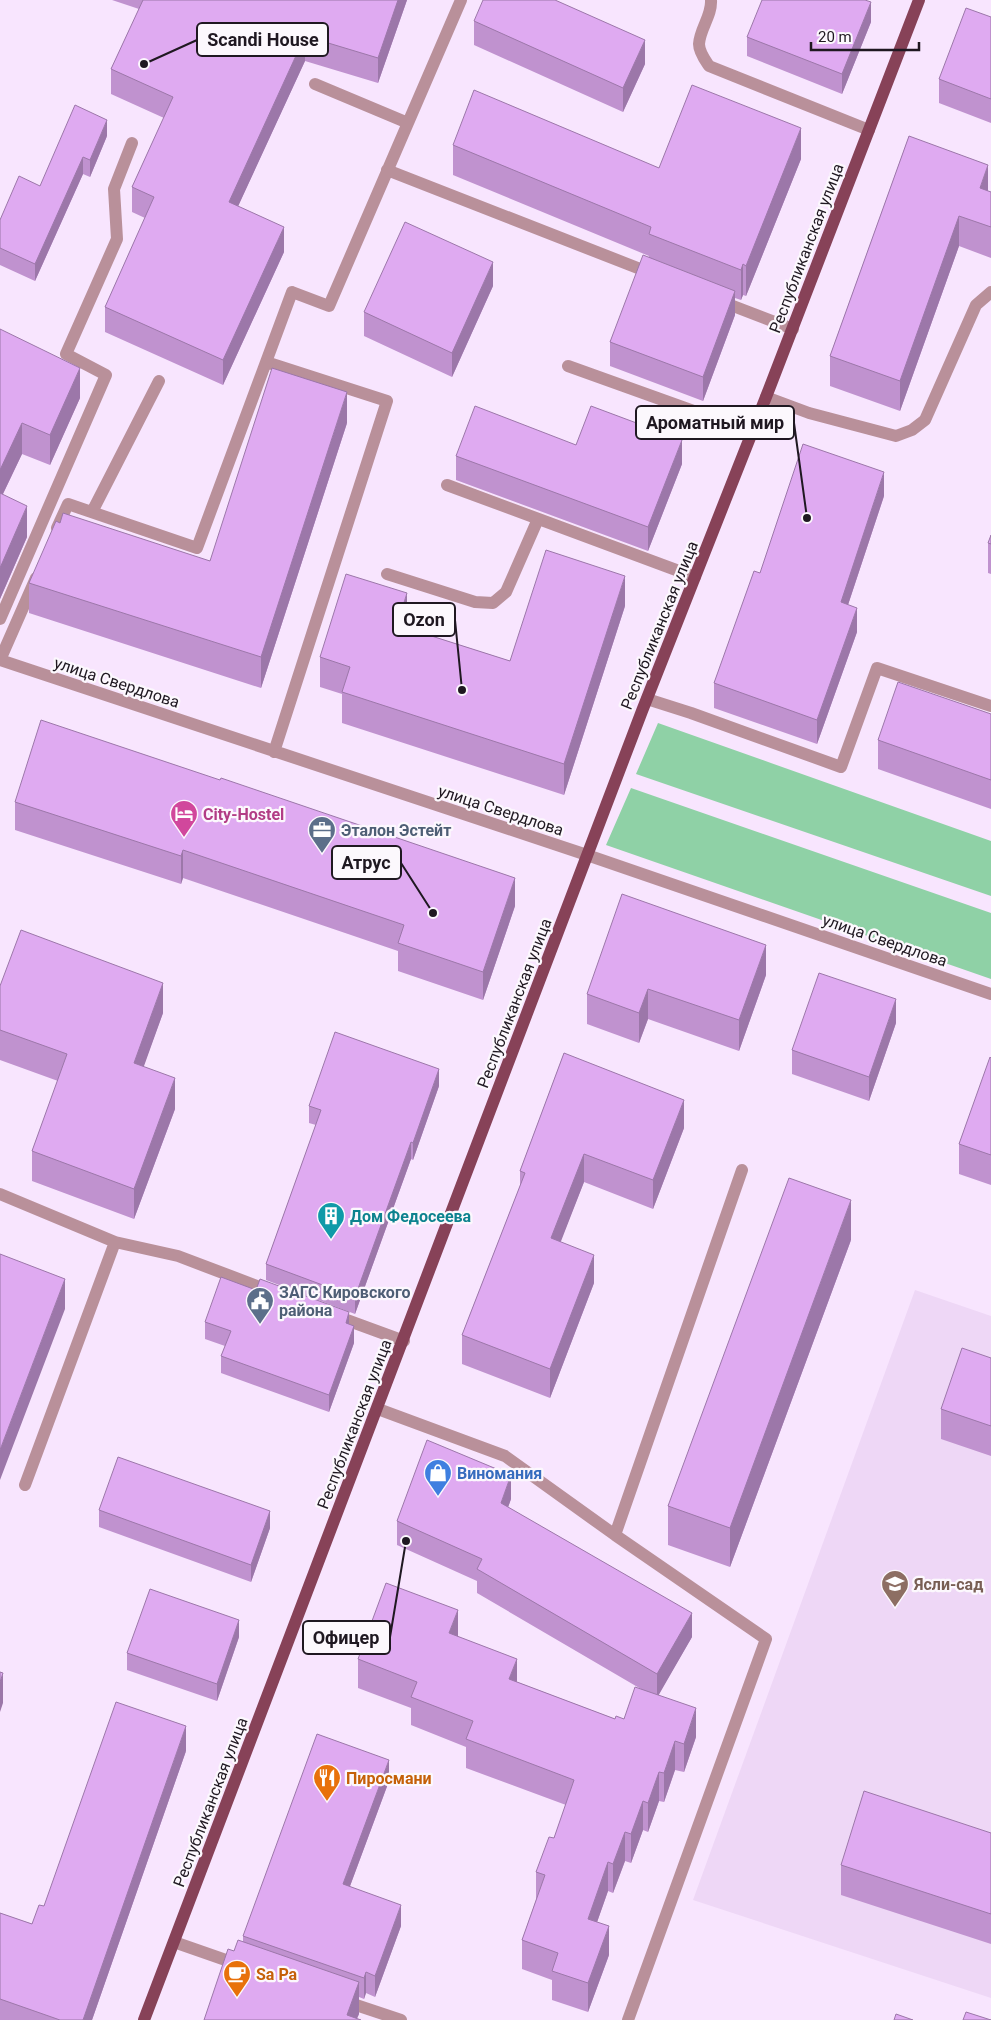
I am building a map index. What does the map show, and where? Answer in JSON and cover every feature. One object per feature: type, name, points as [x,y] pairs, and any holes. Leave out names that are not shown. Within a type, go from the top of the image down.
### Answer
[{"type":"main road","name":"Республиканская улица","points":[[144,2020],[404,1341],[587,855],[793,329],[919,0]]},
{"type":"street","points":[[52,540],[68,504],[197,548],[292,292],[329,306],[461,0]]},
{"type":"street","points":[[710,0],[711,8],[699,44],[709,66],[869,130]]},
{"type":"street","points":[[315,84],[408,123]]},
{"type":"street","points":[[0,619],[106,375],[66,354],[117,239],[114,189],[132,143]]},
{"type":"street","points":[[387,170],[669,281]]},
{"type":"street","points":[[766,397],[809,413],[896,436],[912,430],[925,420],[976,305],[991,292]]},
{"type":"street","points":[[705,295],[793,329]]},
{"type":"street","points":[[266,362],[387,401],[274,752]]},
{"type":"street","points":[[568,366],[752,432]]},
{"type":"street","points":[[92,512],[159,381]]},
{"type":"street","points":[[447,486],[695,577]]},
{"type":"street","points":[[387,574],[475,602],[493,603],[506,592],[538,519]]},
{"type":"street","points":[[0,660],[40,568]]},
{"type":"street","name":"улица Свердлова","points":[[0,660],[587,855],[991,994]]},
{"type":"street","points":[[647,699],[841,767],[877,668],[991,706]]},
{"type":"street","points":[[615,1536],[742,1170]]},
{"type":"street","points":[[0,1194],[115,1242],[178,1256],[285,1296]]},
{"type":"street","points":[[25,1485],[115,1242]]},
{"type":"street","points":[[322,1310],[404,1341]]},
{"type":"street","points":[[378,1409],[506,1456],[615,1536],[766,1639],[628,2020]]},
{"type":"street","points":[[174,1942],[251,1968]]},
{"type":"street","points":[[333,1997],[378,2016],[401,2020]]},
{"type":"shaded area","name":"Ясли-сад","points":[[915,1290],[991,1316],[991,1998],[693,1900]]},
{"type":"green space","points":[[658,723],[991,841],[991,896],[636,774]]},
{"type":"green space","points":[[631,788],[991,913],[991,979],[606,845]]},
{"type":"building","points":[[143,0],[398,0],[378,58],[305,36],[229,202],[284,227],[223,360],[105,307],[154,197],[132,187],[173,97],[111,69]]},
{"type":"building","points":[[483,0],[555,0],[645,40],[623,88],[474,21]]},
{"type":"building","points":[[762,0],[865,0],[871,2],[842,74],[747,37]]},
{"type":"building","points":[[966,8],[991,17],[991,99],[939,79]]},
{"type":"building","points":[[692,85],[801,128],[746,266],[743,264],[741,270],[649,234],[651,227],[453,145],[474,90],[659,168]]},
{"type":"building","points":[[75,105],[107,120],[90,160],[83,157],[35,264],[0,248],[0,220],[19,176],[40,186]]},
{"type":"building","points":[[909,136],[988,165],[980,188],[991,192],[991,227],[959,216],[900,381],[830,356]]},
{"type":"building","points":[[405,222],[493,262],[452,353],[364,312]]},
{"type":"building","points":[[643,255],[735,291],[703,377],[610,342]]},
{"type":"building","points":[[0,329],[80,368],[50,435],[22,423],[0,470]]},
{"type":"building","points":[[272,368],[347,392],[261,657],[29,583],[56,521],[60,523],[63,513],[210,561]]},
{"type":"building","points":[[475,406],[576,445],[591,406],[682,440],[648,527],[456,456]]},
{"type":"building","points":[[803,444],[884,472],[841,602],[857,608],[817,720],[714,683],[754,571],[760,573]]},
{"type":"building","points":[[0,493],[27,506],[0,568]]},
{"type":"building","points":[[546,550],[625,576],[564,764],[342,692],[350,667],[320,657],[346,574],[407,593],[397,625],[510,661]]},
{"type":"building","points":[[898,682],[991,714],[991,780],[878,740]]},
{"type":"building","points":[[41,720],[220,780],[221,778],[515,878],[483,972],[398,943],[404,925],[183,850],[181,856],[15,802]]},
{"type":"building","points":[[622,894],[766,945],[739,1020],[648,989],[639,1013],[587,994]]},
{"type":"building","points":[[21,930],[163,983],[134,1063],[175,1078],[134,1189],[32,1151],[67,1054],[0,1030],[0,986]]},
{"type":"building","points":[[819,973],[896,999],[869,1077],[792,1050]]},
{"type":"building","points":[[335,1032],[439,1069],[355,1297],[266,1264],[321,1110],[309,1106]]},
{"type":"building","points":[[564,1053],[684,1100],[653,1180],[584,1154],[551,1238],[594,1255],[550,1369],[462,1335],[525,1173],[520,1171]]},
{"type":"building","points":[[991,1058],[991,1155],[959,1144]]},
{"type":"building","points":[[789,1178],[851,1200],[730,1528],[668,1506]]},
{"type":"building","points":[[0,1254],[65,1279],[0,1450]]},
{"type":"building","points":[[221,1277],[256,1290],[260,1279],[349,1312],[346,1323],[354,1326],[329,1395],[221,1356],[231,1331],[205,1322]]},
{"type":"building","points":[[962,1348],[991,1358],[991,1426],[941,1409]]},
{"type":"building","points":[[427,1440],[511,1475],[501,1503],[692,1613],[657,1674],[477,1569],[482,1559],[397,1521]]},
{"type":"building","points":[[118,1457],[270,1511],[251,1565],[99,1510]]},
{"type":"building","points":[[386,1583],[458,1610],[449,1633],[517,1659],[509,1679],[615,1719],[616,1716],[624,1719],[635,1687],[696,1708],[684,1744],[675,1741],[664,1773],[659,1772],[648,1803],[643,1801],[631,1834],[625,1832],[613,1864],[608,1862],[588,1919],[609,1926],[588,1983],[552,1971],[558,1953],[522,1940],[545,1875],[536,1872],[549,1837],[554,1838],[574,1780],[466,1739],[473,1721],[411,1697],[417,1682],[358,1659]]},
{"type":"building","points":[[150,1589],[239,1620],[217,1684],[127,1653]]},
{"type":"building","points":[[116,1702],[186,1726],[83,2020],[60,2020],[0,1999],[0,1913],[32,1924],[39,1905],[44,1906]]},
{"type":"building","points":[[317,1734],[389,1760],[343,1884],[401,1905],[375,1976],[366,1972],[364,1978],[243,1936]]},
{"type":"building","points":[[864,1791],[991,1833],[991,1914],[841,1865]]},
{"type":"building","points":[[238,1940],[359,1982],[347,2015],[361,2020],[204,2020],[228,1949],[234,1951]]},
{"type":"building","points":[[966,2012],[991,2020],[963,2020]]},
{"type":"building","points":[[896,2014],[913,2020],[894,2020]]},
{"type":"place","name":"Scandi House","points":[[144,64]]},
{"type":"place","name":"Ароматный мир","points":[[807,518]]},
{"type":"place","name":"Ozon","points":[[462,690]]},
{"type":"place","name":"City-Hostel","points":[[184,838]]},
{"type":"place","name":"Эталон Эстейт","points":[[322,854]]},
{"type":"place","name":"Атрус","points":[[433,913]]},
{"type":"place","name":"Дом Федосеева","points":[[331,1240]]},
{"type":"place","name":"ЗАГС Кировского района","points":[[260,1325]]},
{"type":"place","name":"Виномания","points":[[438,1497]]},
{"type":"place","name":"Офицер","points":[[406,1541]]},
{"type":"place","name":"Ясли-сад","points":[[895,1608]]},
{"type":"place","name":"Пиросмани","points":[[327,1802]]},
{"type":"place","name":"Sa Pa","points":[[237,1998]]}]
